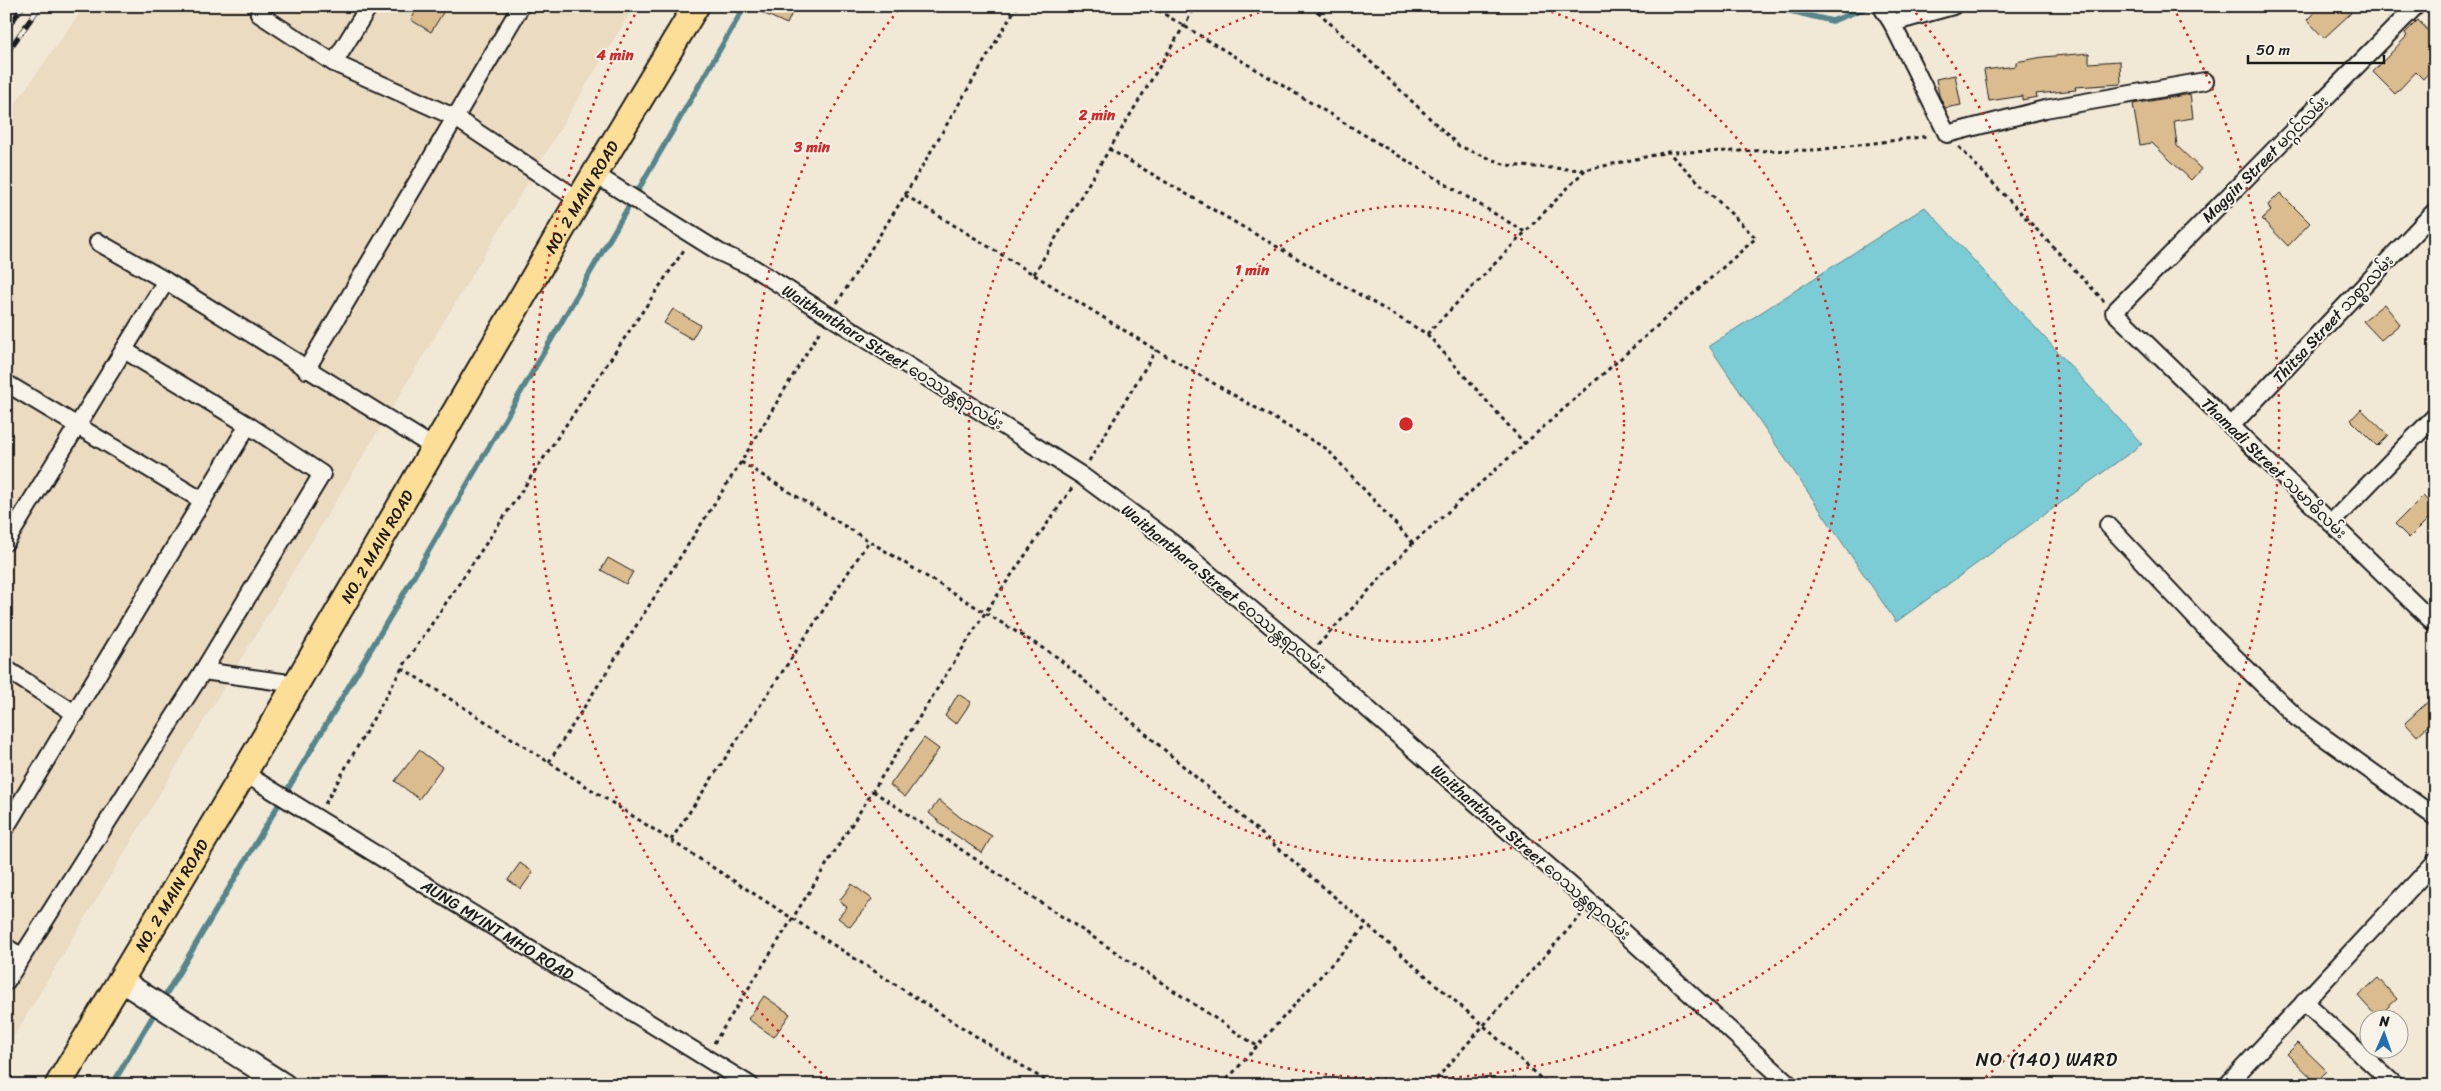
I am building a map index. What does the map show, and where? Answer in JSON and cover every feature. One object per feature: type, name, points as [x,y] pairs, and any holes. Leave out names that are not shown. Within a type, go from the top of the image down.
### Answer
[{"type":"main road","name":"NO. 2 MAIN ROAD","points":[[58,1085],[696,6]]},
{"type":"street","points":[[334,63],[369,6]]},
{"type":"street","points":[[306,370],[521,6]]},
{"type":"street","points":[[1881,6],[1892,23],[1947,134],[2045,109],[2205,81]]},
{"type":"street","points":[[1892,23],[1953,6]]},
{"type":"street","name":"Maggin Street မဂ္ဂင်လမ်း","points":[[2114,312],[2416,6]]},
{"type":"street","points":[[259,14],[334,63],[454,117],[580,200]]},
{"type":"street","name":"Waithanthara Street ဝေဿန္တရာလမ်း","points":[[596,175],[719,252],[752,267],[828,317],[1081,475],[1171,542],[1308,657],[1591,903],[1790,1085]]},
{"type":"street","name":"Thitsa Street သစ္စာလမ်း","points":[[2232,426],[2435,211]]},
{"type":"street","points":[[98,242],[166,281],[306,370],[435,448]]},
{"type":"street","points":[[6,542],[166,281]]},
{"type":"street","name":"Thamadi Street သမာဓိလမ်း","points":[[2114,312],[2435,624]]},
{"type":"street","points":[[6,982],[203,671],[322,474],[248,425],[124,350]]},
{"type":"street","points":[[6,383],[203,501]]},
{"type":"street","points":[[2331,523],[2435,416]]},
{"type":"street","points":[[6,827],[76,714],[248,425]]},
{"type":"street","points":[[2108,525],[2205,628],[2298,718],[2435,817]]},
{"type":"street","points":[[6,669],[76,714]]},
{"type":"street","points":[[203,671],[296,684]]},
{"type":"street","name":"AUNG MYINT MHO ROAD","points":[[244,773],[706,1056],[750,1085]]},
{"type":"street","points":[[2227,1085],[2435,862]]},
{"type":"street","points":[[6,947],[22,957]]},
{"type":"street","points":[[120,980],[284,1085]]},
{"type":"street","points":[[2304,1002],[2395,1085]]},
{"type":"path","points":[[549,762],[741,462],[905,194],[1017,6]]},
{"type":"path","points":[[1151,6],[1525,232]]},
{"type":"path","points":[[1034,274],[1196,6]]},
{"type":"path","points":[[1312,6],[1459,146],[1506,165],[1585,170],[1668,152],[1817,150],[1947,134],[2114,312]]},
{"type":"path","points":[[1109,149],[1427,334],[1525,444]]},
{"type":"path","points":[[1308,657],[1413,543],[1756,238],[1668,152]]},
{"type":"path","points":[[1427,334],[1585,170]]},
{"type":"path","points":[[905,194],[1156,350],[1327,450],[1413,543]]},
{"type":"path","points":[[317,818],[402,668],[694,236]]},
{"type":"path","points":[[706,1056],[985,613],[1081,475],[1156,350]]},
{"type":"path","points":[[741,462],[1056,657],[1484,1026],[1548,1085]]},
{"type":"path","points":[[671,840],[869,541]]},
{"type":"path","points":[[402,668],[1052,1085]]},
{"type":"path","points":[[873,791],[1257,1046]]},
{"type":"path","points":[[1431,1085],[1591,903]]},
{"type":"path","points":[[1222,1085],[1367,925]]},
{"type":"shaded area","points":[[85,6],[634,6],[6,1049],[6,116]]},
{"type":"water","points":[[1925,207],[2142,444],[1896,622],[1709,346]]},
{"type":"building","points":[[419,6],[447,6],[431,32],[411,20]]},
{"type":"building","points":[[747,6],[795,6],[787,24]]},
{"type":"building","points":[[2320,6],[2344,6],[2351,13],[2324,38],[2307,20]]},
{"type":"building","points":[[2418,20],[2435,38],[2435,66],[2423,79],[2416,72],[2395,94],[2373,72],[2407,36],[2405,33]]},
{"type":"building","points":[[2089,53],[2089,63],[2120,61],[2121,84],[2075,87],[2076,90],[2036,94],[2037,97],[2022,100],[2022,96],[1989,101],[1984,70],[2016,66],[2016,62],[2043,57]]},
{"type":"building","points":[[1955,75],[1961,105],[1945,108],[1939,95],[1936,79]]},
{"type":"building","points":[[2190,94],[2193,118],[2174,121],[2177,146],[2201,169],[2191,180],[2152,143],[2140,145],[2133,104]]},
{"type":"building","points":[[2280,193],[2310,223],[2288,246],[2262,219],[2271,211],[2268,205]]},
{"type":"building","points":[[2384,304],[2400,324],[2381,340],[2363,321]]},
{"type":"building","points":[[673,309],[700,325],[692,339],[664,323]]},
{"type":"building","points":[[2361,409],[2388,435],[2377,446],[2351,420]]},
{"type":"building","points":[[2423,496],[2435,508],[2435,512],[2409,538],[2395,524]]},
{"type":"building","points":[[608,558],[633,572],[626,584],[601,570]]},
{"type":"building","points":[[958,694],[971,702],[956,724],[945,716]]},
{"type":"building","points":[[2435,695],[2435,719],[2417,736],[2405,723]]},
{"type":"building","points":[[924,738],[939,749],[905,797],[890,785]]},
{"type":"building","points":[[419,750],[442,767],[419,799],[395,781]]},
{"type":"building","points":[[939,800],[961,818],[992,836],[982,853],[951,832],[929,813]]},
{"type":"building","points":[[520,863],[533,872],[521,889],[508,880]]},
{"type":"building","points":[[852,884],[872,899],[850,927],[838,918],[847,907],[839,901]]},
{"type":"building","points":[[2378,978],[2397,999],[2387,1008],[2369,1008],[2358,996]]},
{"type":"building","points":[[764,996],[790,1014],[774,1037],[748,1019]]},
{"type":"building","points":[[2298,1043],[2327,1071],[2316,1082],[2287,1054]]},
{"type":"waterway","points":[[162,1001],[403,595],[745,6]]},
{"type":"waterway","points":[[1769,6],[1832,21],[1871,6]]},
{"type":"waterway","points":[[112,1085],[157,1009]]},
{"type":"railway","points":[[6,30],[23,6]]},
{"type":"railway","points":[[6,54],[40,6]]},
{"type":"district","name":"NO (140) WARD","points":[[2047,1059]]}]
